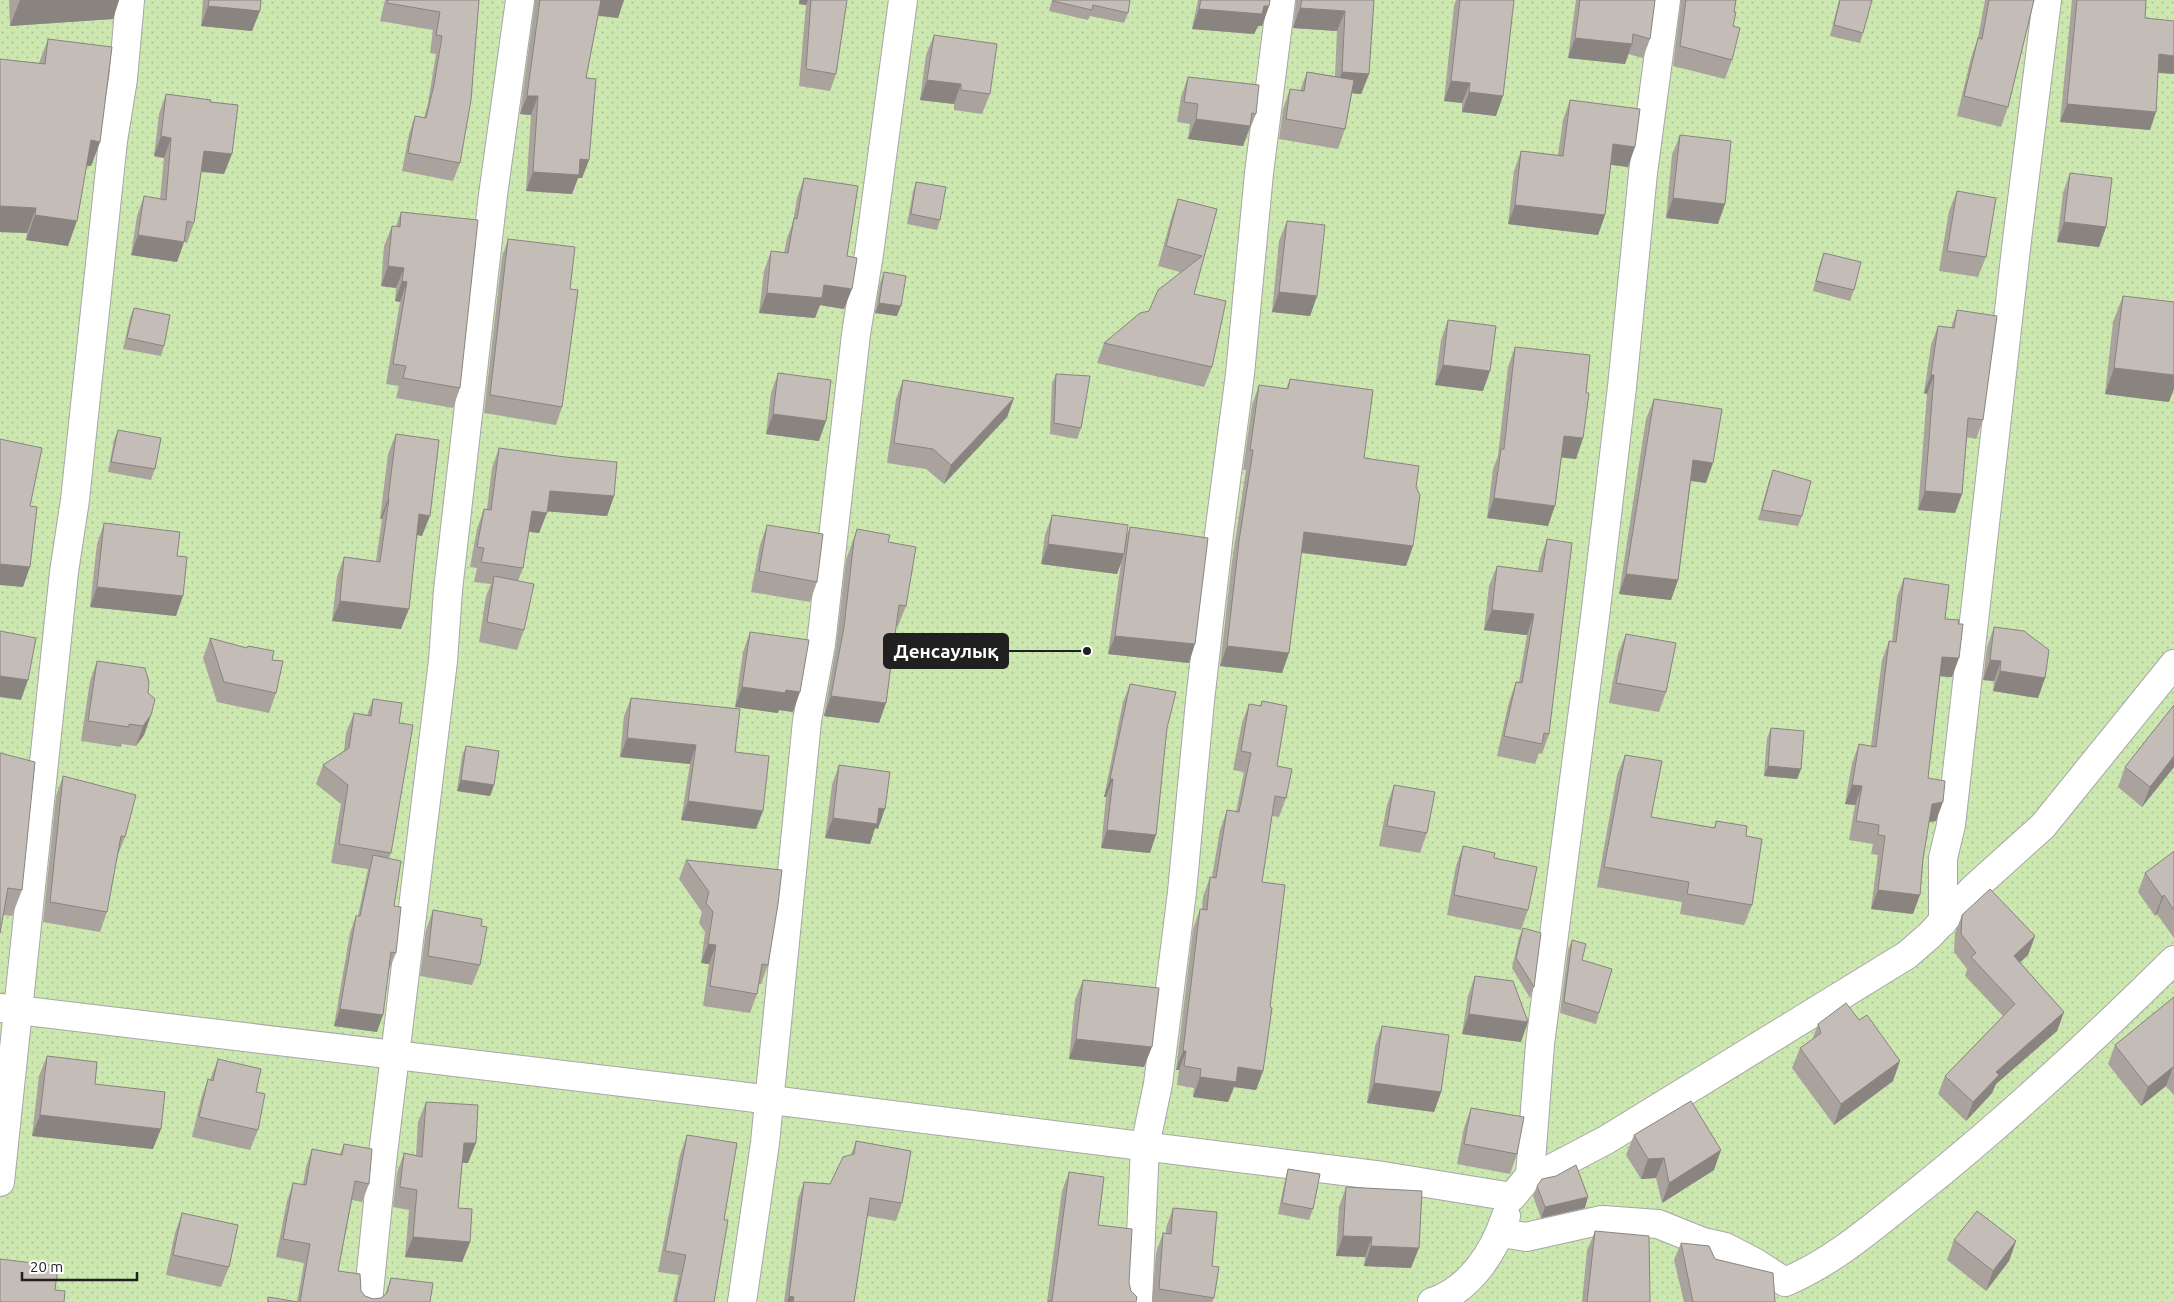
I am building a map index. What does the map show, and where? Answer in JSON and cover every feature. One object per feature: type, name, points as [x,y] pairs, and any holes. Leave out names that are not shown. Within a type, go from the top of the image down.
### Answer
[{"type":"street","points":[[0,1182],[10,1010],[64,572],[75,500],[107,186],[123,79],[130,0]]},
{"type":"street","points":[[368,1302],[394,1054],[444,661],[448,590],[494,195],[520,0]]},
{"type":"street","points":[[742,1302],[765,1143],[806,721],[821,644],[856,334],[869,254],[903,0]]},
{"type":"street","points":[[1138,1302],[1145,1146],[1158,1084],[1182,892],[1200,702],[1240,374],[1259,173],[1281,0]]},
{"type":"street","points":[[1444,1300],[1472,1278],[1501,1233],[1512,1197],[1530,1175],[1540,1044],[1595,617],[1622,387],[1643,173],[1666,0]]},
{"type":"street","points":[[1943,922],[1943,858],[1951,825],[2017,240],[2047,0]]},
{"type":"street","points":[[1530,1175],[1545,1172],[1606,1140],[1837,1000],[1907,955],[1943,922],[1972,890],[2043,826],[2174,664]]},
{"type":"street","points":[[1501,1233],[1526,1237],[1602,1220],[1658,1224],[1702,1242],[1725,1247],[1756,1263],[1787,1292],[1812,1271],[1858,1239],[1965,1154],[2103,1031],[2174,960]]},
{"type":"street","points":[[10,1010],[394,1054],[1145,1146],[1383,1176],[1512,1197]]},
{"type":"green space","points":[[0,0],[2174,0],[2174,1302],[0,1302]]},
{"type":"building","points":[[209,0],[261,0],[260,11],[208,6]]},
{"type":"building","points":[[388,0],[479,0],[471,100],[460,163],[408,153],[415,116],[426,118],[434,85],[442,36],[436,35],[440,12],[387,3]]},
{"type":"building","points":[[540,0],[601,0],[586,78],[596,79],[589,160],[580,159],[579,175],[533,172],[538,96],[527,96]]},
{"type":"building","points":[[811,0],[847,0],[836,74],[806,69]]},
{"type":"building","points":[[1053,0],[1130,0],[1128,13],[1093,5],[1092,10]]},
{"type":"building","points":[[1201,0],[1270,0],[1269,6],[1264,6],[1262,14],[1199,9]]},
{"type":"building","points":[[1302,0],[1374,0],[1369,74],[1342,72],[1345,11],[1300,8]]},
{"type":"building","points":[[1460,0],[1514,0],[1503,96],[1469,92],[1470,83],[1451,81]]},
{"type":"building","points":[[1580,0],[1655,0],[1650,39],[1633,34],[1632,44],[1575,38]]},
{"type":"building","points":[[1686,0],[1736,0],[1733,26],[1740,28],[1732,60],[1680,46]]},
{"type":"building","points":[[1840,0],[1872,0],[1863,33],[1834,25]]},
{"type":"building","points":[[1989,0],[2034,0],[2008,107],[1964,96],[1978,38],[1982,39]]},
{"type":"building","points":[[2077,0],[2146,0],[2145,18],[2174,21],[2174,56],[2159,54],[2156,112],[2067,104]]},
{"type":"building","points":[[934,35],[997,44],[990,94],[961,90],[961,84],[927,80]]},
{"type":"building","points":[[48,39],[112,47],[100,142],[91,140],[77,221],[35,215],[36,208],[0,206],[0,59],[45,64]]},
{"type":"building","points":[[1307,72],[1354,80],[1345,129],[1286,119],[1290,89],[1304,91]]},
{"type":"building","points":[[1188,77],[1259,85],[1256,114],[1252,113],[1250,126],[1196,119],[1198,104],[1184,102]]},
{"type":"building","points":[[166,94],[238,105],[232,154],[204,151],[194,223],[187,221],[184,242],[138,235],[144,196],[166,200],[171,138],[161,136]]},
{"type":"building","points":[[1570,100],[1640,109],[1635,147],[1613,144],[1605,215],[1515,205],[1521,151],[1563,156]]},
{"type":"building","points":[[1680,135],[1731,141],[1725,204],[1673,198]]},
{"type":"building","points":[[2070,173],[2112,178],[2106,227],[2064,222]]},
{"type":"building","points":[[804,178],[858,186],[847,256],[857,258],[852,289],[824,285],[822,298],[767,293],[771,251],[788,253],[794,218],[797,219]]},
{"type":"building","points":[[916,182],[946,187],[940,220],[911,214]]},
{"type":"building","points":[[1957,191],[1996,198],[1986,257],[1947,251]]},
{"type":"building","points":[[1178,199],[1217,209],[1194,294],[1226,301],[1212,367],[1104,343],[1140,313],[1149,311],[1158,290],[1202,256],[1166,246]]},
{"type":"building","points":[[401,212],[478,220],[460,388],[403,378],[406,366],[393,364],[407,282],[402,281],[404,268],[388,266],[392,226],[400,227]]},
{"type":"building","points":[[1287,221],[1325,225],[1317,296],[1279,292]]},
{"type":"building","points":[[508,239],[575,247],[570,289],[578,290],[562,407],[490,395]]},
{"type":"building","points":[[1824,253],[1861,262],[1854,290],[1816,281]]},
{"type":"building","points":[[884,272],[906,276],[901,306],[879,303]]},
{"type":"building","points":[[2123,296],[2174,302],[2174,375],[2114,368]]},
{"type":"building","points":[[134,308],[170,315],[164,346],[127,338]]},
{"type":"building","points":[[1957,310],[1997,316],[1983,420],[1968,418],[1962,494],[1925,491],[1934,375],[1931,375],[1938,326],[1954,328]]},
{"type":"building","points":[[1448,320],[1496,326],[1490,371],[1443,365]]},
{"type":"building","points":[[1515,347],[1590,355],[1586,393],[1589,393],[1583,438],[1564,436],[1555,506],[1494,498],[1501,449],[1504,449]]},
{"type":"building","points":[[778,373],[831,380],[826,421],[773,414]]},
{"type":"building","points":[[1056,374],[1090,376],[1081,428],[1054,423]]},
{"type":"building","points":[[1290,379],[1373,390],[1364,458],[1419,466],[1416,487],[1420,495],[1413,546],[1304,532],[1289,653],[1227,646],[1239,541],[1253,450],[1250,450],[1259,385],[1288,389]]},
{"type":"building","points":[[903,380],[1014,398],[951,465],[933,449],[894,443]]},
{"type":"building","points":[[1654,399],[1722,409],[1713,463],[1693,460],[1678,580],[1626,574]]},
{"type":"building","points":[[118,430],[161,438],[155,469],[111,462]]},
{"type":"building","points":[[396,434],[439,440],[430,516],[419,514],[409,609],[340,601],[344,557],[380,562]]},
{"type":"building","points":[[0,439],[42,448],[30,506],[37,507],[30,567],[0,564]]},
{"type":"building","points":[[499,448],[617,462],[614,496],[550,491],[547,513],[532,511],[523,568],[481,562],[484,548],[477,547],[484,509],[491,510]]},
{"type":"building","points":[[1773,470],[1811,481],[1802,516],[1762,510]]},
{"type":"building","points":[[1052,515],[1128,525],[1124,554],[1048,544]]},
{"type":"building","points":[[104,523],[180,532],[177,556],[187,557],[183,596],[97,587]]},
{"type":"building","points":[[767,525],[823,534],[817,582],[759,571]]},
{"type":"building","points":[[1130,527],[1208,538],[1195,644],[1115,636]]},
{"type":"building","points":[[857,529],[890,535],[888,542],[916,547],[906,606],[899,605],[886,703],[831,696],[844,627],[854,540]]},
{"type":"building","points":[[1547,539],[1572,543],[1549,734],[1544,733],[1542,744],[1504,736],[1516,682],[1522,683],[1534,614],[1492,610],[1497,566],[1542,572]]},
{"type":"building","points":[[494,576],[534,584],[524,630],[487,622]]},
{"type":"building","points":[[1904,578],[1949,585],[1945,619],[1959,620],[1958,624],[1963,624],[1959,658],[1942,657],[1928,778],[1945,781],[1943,802],[1932,804],[1923,859],[1920,895],[1878,890],[1885,836],[1878,835],[1879,825],[1856,821],[1862,786],[1852,785],[1859,744],[1876,747],[1889,641],[1896,642]]},
{"type":"building","points":[[1994,627],[2024,631],[2049,650],[2045,678],[2000,671],[2001,661],[1990,660]]},
{"type":"building","points":[[0,631],[36,638],[28,680],[0,676]]},
{"type":"building","points":[[750,632],[809,640],[800,692],[786,690],[785,693],[742,687]]},
{"type":"building","points":[[1626,634],[1676,643],[1666,692],[1616,683]]},
{"type":"building","points":[[210,638],[247,648],[248,646],[274,651],[272,660],[283,661],[276,693],[224,682]]},
{"type":"building","points":[[97,661],[145,668],[149,682],[148,693],[155,699],[151,715],[143,726],[129,724],[129,727],[88,721]]},
{"type":"building","points":[[1130,684],[1176,692],[1167,728],[1156,835],[1107,830],[1113,779],[1110,779]]},
{"type":"building","points":[[631,698],[740,709],[735,752],[769,756],[763,811],[688,801],[696,745],[627,738]]},
{"type":"building","points":[[373,699],[402,703],[399,723],[413,725],[391,853],[339,844],[348,785],[323,765],[349,748],[354,713],[371,716]]},
{"type":"building","points":[[1262,701],[1287,706],[1277,766],[1292,769],[1286,798],[1275,796],[1262,882],[1285,885],[1270,1007],[1272,1008],[1263,1071],[1238,1067],[1236,1082],[1200,1077],[1201,1069],[1184,1066],[1186,1051],[1183,1051],[1200,909],[1207,910],[1210,877],[1216,878],[1227,810],[1239,812],[1251,753],[1241,751],[1249,704],[1261,706]]},
{"type":"building","points":[[2174,705],[2174,756],[2150,787],[2125,767]]},
{"type":"building","points":[[1771,728],[1804,731],[1801,769],[1768,766]]},
{"type":"building","points":[[466,746],[499,751],[494,785],[461,780]]},
{"type":"building","points":[[0,753],[35,762],[22,890],[8,888],[0,933]]},
{"type":"building","points":[[1625,755],[1662,761],[1651,817],[1715,828],[1716,821],[1747,826],[1746,836],[1762,839],[1752,905],[1687,894],[1689,882],[1604,867]]},
{"type":"building","points":[[839,765],[890,772],[885,809],[879,808],[877,824],[833,818]]},
{"type":"building","points":[[63,776],[136,795],[125,837],[121,836],[107,912],[50,902]]},
{"type":"building","points":[[1394,785],[1435,792],[1427,833],[1387,826]]},
{"type":"building","points":[[1463,846],[1495,853],[1494,858],[1537,867],[1528,910],[1454,895]]},
{"type":"building","points":[[2174,852],[2174,910],[2145,873]]},
{"type":"building","points":[[373,855],[401,861],[394,906],[401,907],[396,953],[391,952],[383,1015],[340,1009],[356,916],[360,916]]},
{"type":"building","points":[[686,860],[782,870],[768,965],[762,964],[757,994],[710,986],[716,945],[708,944],[713,912],[706,903],[709,892]]},
{"type":"building","points":[[1990,889],[2035,936],[2014,956],[2064,1012],[1996,1072],[1999,1075],[1973,1102],[1945,1076],[2015,1004],[1971,957],[1976,953],[1961,934],[1962,915]]},
{"type":"building","points":[[433,910],[482,919],[481,926],[487,927],[480,965],[428,956]]},
{"type":"building","points":[[1523,928],[1541,933],[1534,987],[1516,958]]},
{"type":"building","points":[[1572,940],[1586,944],[1582,960],[1612,969],[1599,1013],[1564,1002]]},
{"type":"building","points":[[1475,976],[1513,981],[1528,1022],[1469,1014]]},
{"type":"building","points":[[1083,980],[1159,988],[1152,1047],[1076,1039]]},
{"type":"building","points":[[2174,997],[2174,1068],[2148,1087],[2115,1045]]},
{"type":"building","points":[[1846,1003],[1859,1020],[1867,1015],[1900,1061],[1841,1104],[1800,1048],[1821,1033],[1818,1024]]},
{"type":"building","points":[[1382,1026],[1449,1035],[1441,1092],[1374,1083]]},
{"type":"building","points":[[47,1056],[97,1062],[95,1084],[165,1092],[161,1129],[40,1115]]},
{"type":"building","points":[[218,1059],[261,1069],[256,1092],[265,1094],[258,1130],[199,1117],[208,1079],[213,1081]]},
{"type":"building","points":[[1691,1101],[1721,1150],[1669,1183],[1664,1158],[1648,1159],[1634,1135]]},
{"type":"building","points":[[426,1102],[478,1105],[476,1143],[464,1143],[458,1208],[472,1209],[470,1242],[413,1237],[417,1190],[400,1187],[404,1153],[422,1157]]},
{"type":"building","points":[[1471,1108],[1524,1117],[1517,1154],[1464,1144]]},
{"type":"building","points":[[687,1135],[737,1143],[724,1220],[728,1220],[714,1302],[676,1302],[686,1255],[665,1251]]},
{"type":"building","points":[[856,1141],[911,1151],[902,1203],[870,1198],[854,1302],[793,1302],[794,1297],[789,1296],[804,1182],[830,1184],[843,1157],[854,1154]]},
{"type":"building","points":[[344,1144],[372,1149],[369,1184],[355,1181],[338,1271],[360,1274],[361,1291],[365,1296],[373,1299],[381,1298],[387,1293],[391,1278],[433,1283],[430,1302],[300,1302],[310,1244],[283,1239],[293,1183],[306,1185],[312,1149],[342,1155]]},
{"type":"building","points":[[1576,1165],[1588,1197],[1545,1207],[1537,1186],[1542,1179],[1556,1176]]},
{"type":"building","points":[[1288,1169],[1320,1174],[1313,1209],[1282,1203]]},
{"type":"building","points":[[1069,1172],[1104,1177],[1098,1225],[1132,1229],[1129,1283],[1131,1291],[1137,1297],[1136,1302],[1048,1302],[1052,1301]]},
{"type":"building","points":[[1346,1187],[1422,1191],[1419,1248],[1371,1246],[1372,1237],[1343,1236]]},
{"type":"building","points":[[1173,1208],[1217,1212],[1212,1266],[1219,1267],[1214,1298],[1159,1289],[1163,1233],[1171,1234]]},
{"type":"building","points":[[1977,1211],[2016,1241],[1993,1271],[1954,1240]]},
{"type":"building","points":[[182,1213],[238,1225],[229,1267],[173,1255]]},
{"type":"building","points":[[1595,1231],[1649,1236],[1650,1302],[1587,1302]]},
{"type":"building","points":[[1681,1243],[1709,1246],[1715,1259],[1773,1273],[1775,1302],[1693,1302]]},
{"type":"building","points":[[0,1259],[58,1266],[55,1290],[65,1291],[64,1302],[0,1302]]},
{"type":"building","points":[[268,1297],[298,1302],[268,1302]]},
{"type":"place","name":"Денсаулық","points":[[1087,651]]}]
